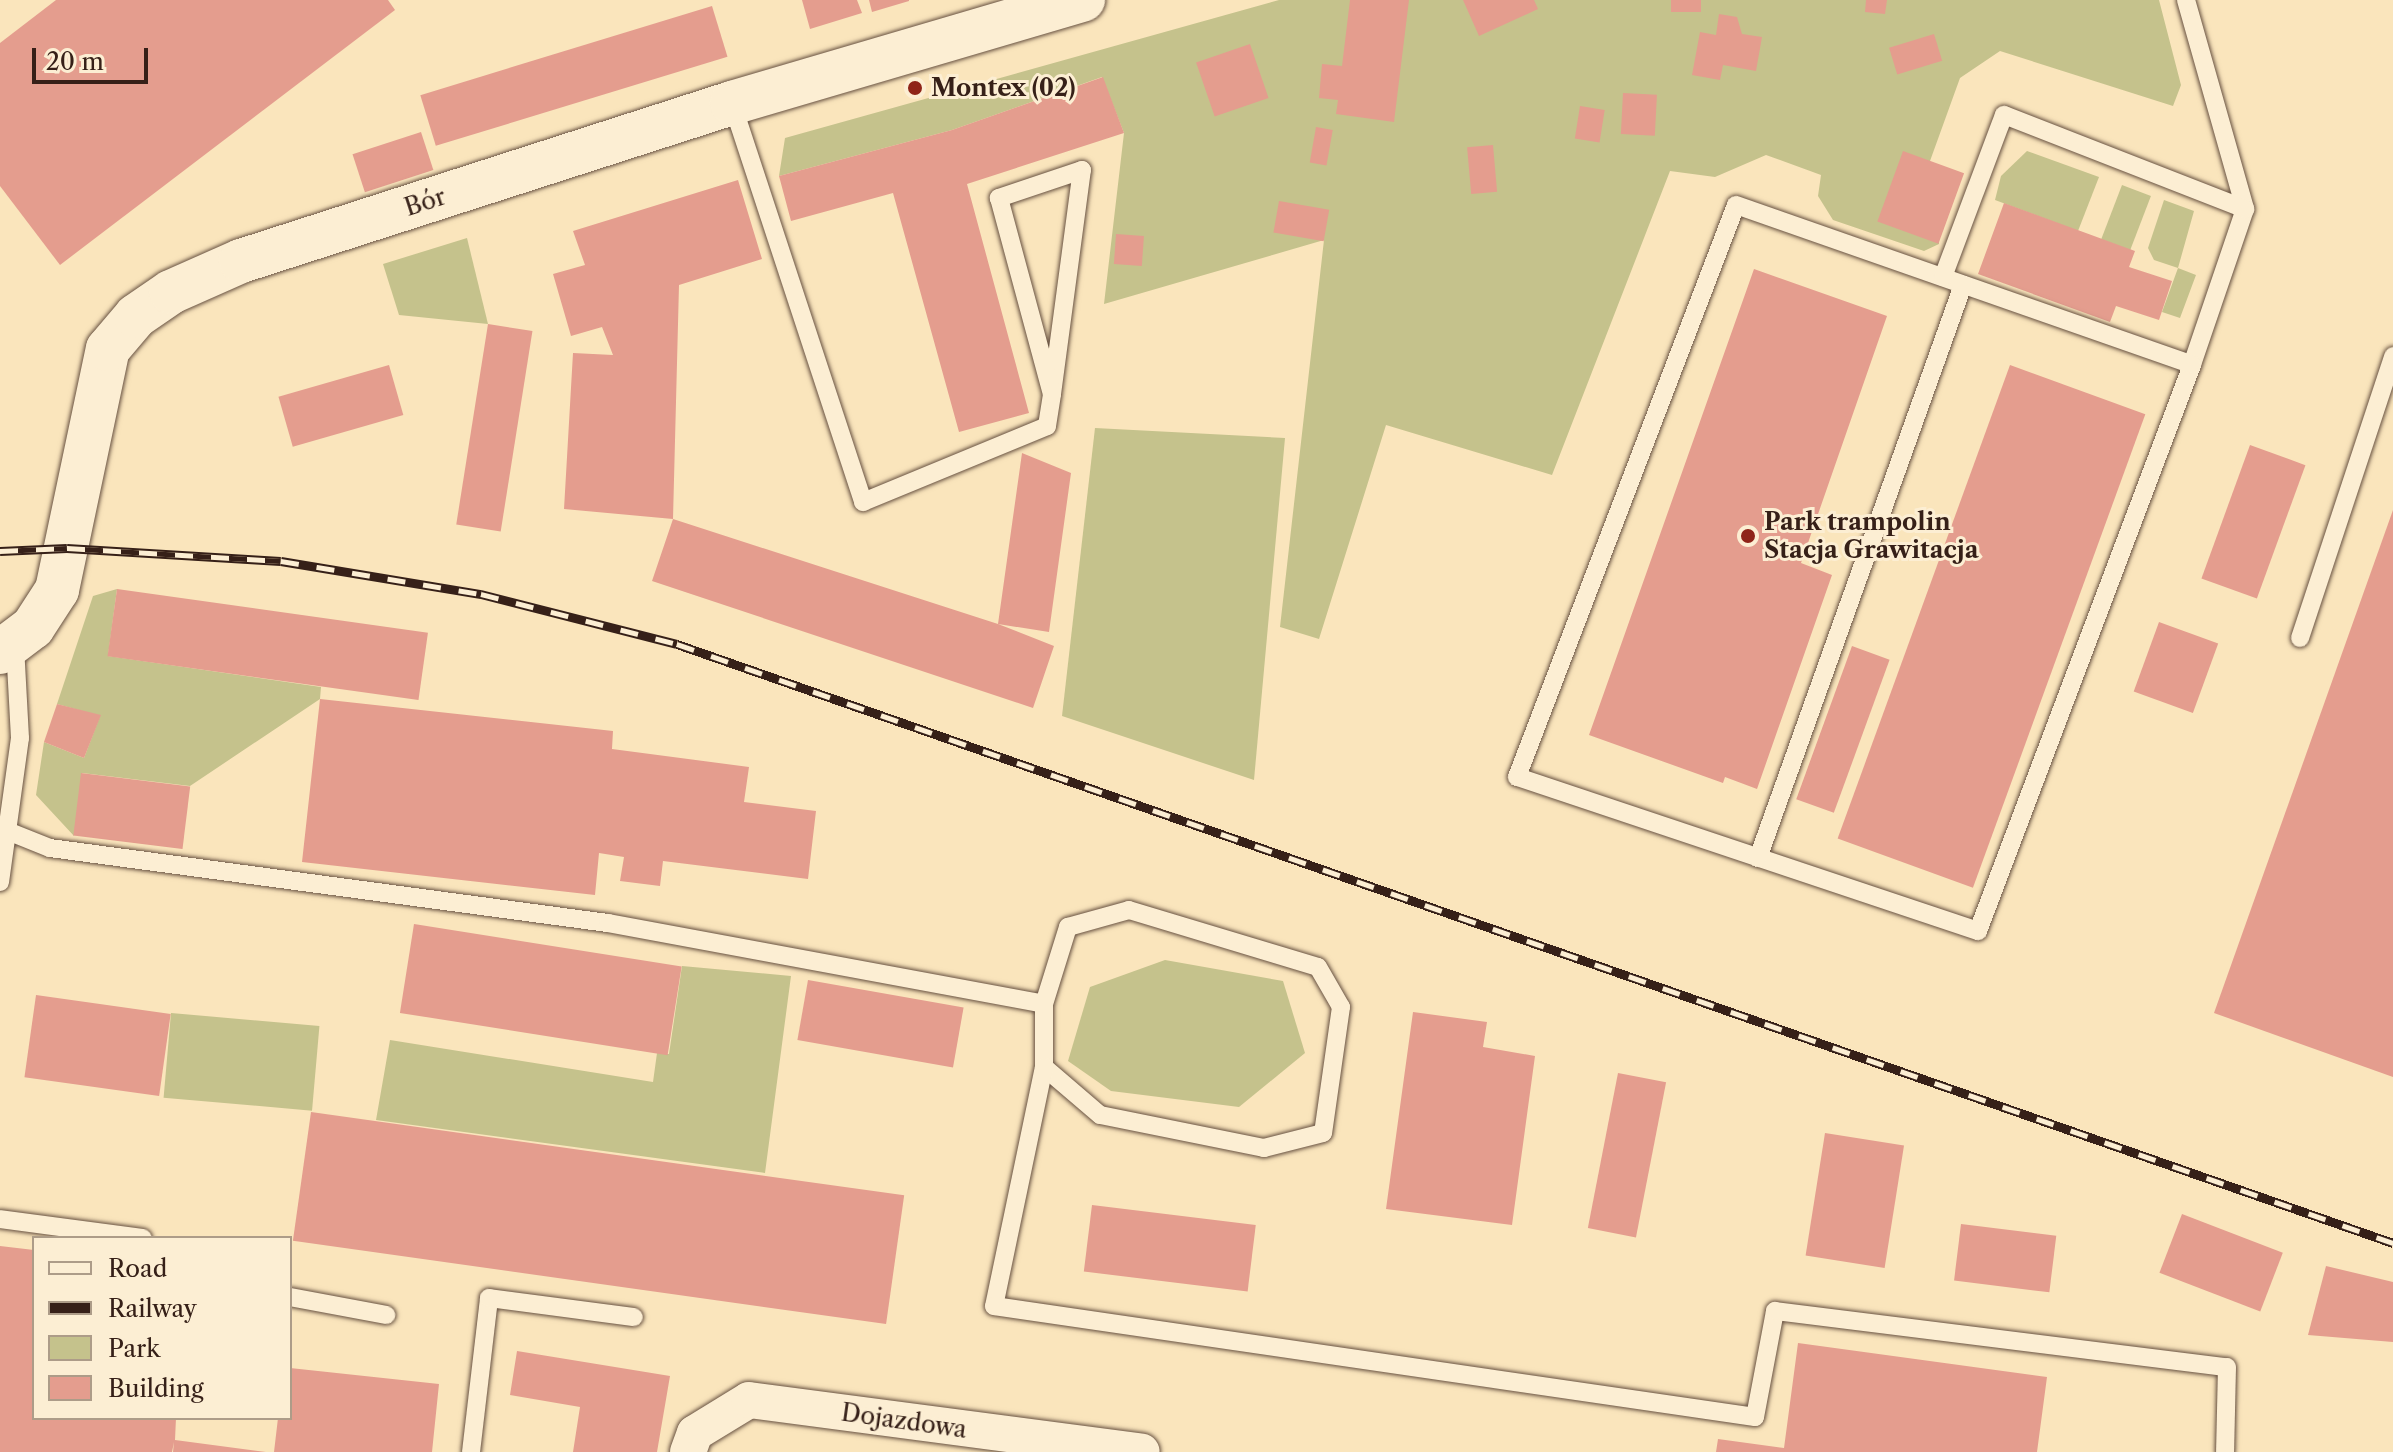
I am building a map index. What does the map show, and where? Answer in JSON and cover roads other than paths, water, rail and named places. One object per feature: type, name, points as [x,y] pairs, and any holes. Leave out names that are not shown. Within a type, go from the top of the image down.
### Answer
[{"type":"street","name":"Bór","points":[[8,648],[57,590],[108,349],[136,316],[194,279],[241,261],[732,103],[1083,0]]},
{"type":"street","name":"Dojazdowa","points":[[688,1452],[695,1433],[749,1400],[1142,1452]]},
{"type":"lane","points":[[2186,0],[2245,209],[2192,365],[1978,931],[1517,777],[1736,205],[2192,365]]},
{"type":"lane","points":[[732,103],[863,502],[1047,426],[1052,394],[1082,170],[999,198],[1052,394]]},
{"type":"lane","points":[[1943,277],[2004,115],[2245,209]]},
{"type":"lane","points":[[1758,858],[1963,285]]},
{"type":"lane","points":[[2300,638],[2393,356]]},
{"type":"lane","points":[[0,882],[4,828],[20,738],[8,648]]},
{"type":"lane","points":[[4,828],[50,848],[608,923],[1044,1004]]},
{"type":"lane","points":[[1044,1067],[1100,1115],[1264,1148],[1323,1133],[1341,1007],[1318,967],[1129,910],[1068,927],[1044,1004],[1044,1067],[994,1306],[1755,1417],[1770,1321],[1775,1311],[2227,1367],[2225,1452]]},
{"type":"lane","points":[[0,1219],[128,1236]]},
{"type":"lane","points":[[292,1297],[386,1315]]},
{"type":"lane","points":[[471,1452],[489,1298],[634,1317]]},
{"type":"railway","points":[[0,551],[67,548],[281,561],[481,594],[677,644],[2393,1243]]},
{"type":"place","name":"Montex (02)","points":[[915,88]]},
{"type":"place","name":"Park trampolin Stacja Grawitacja","points":[[1748,536]]}]
